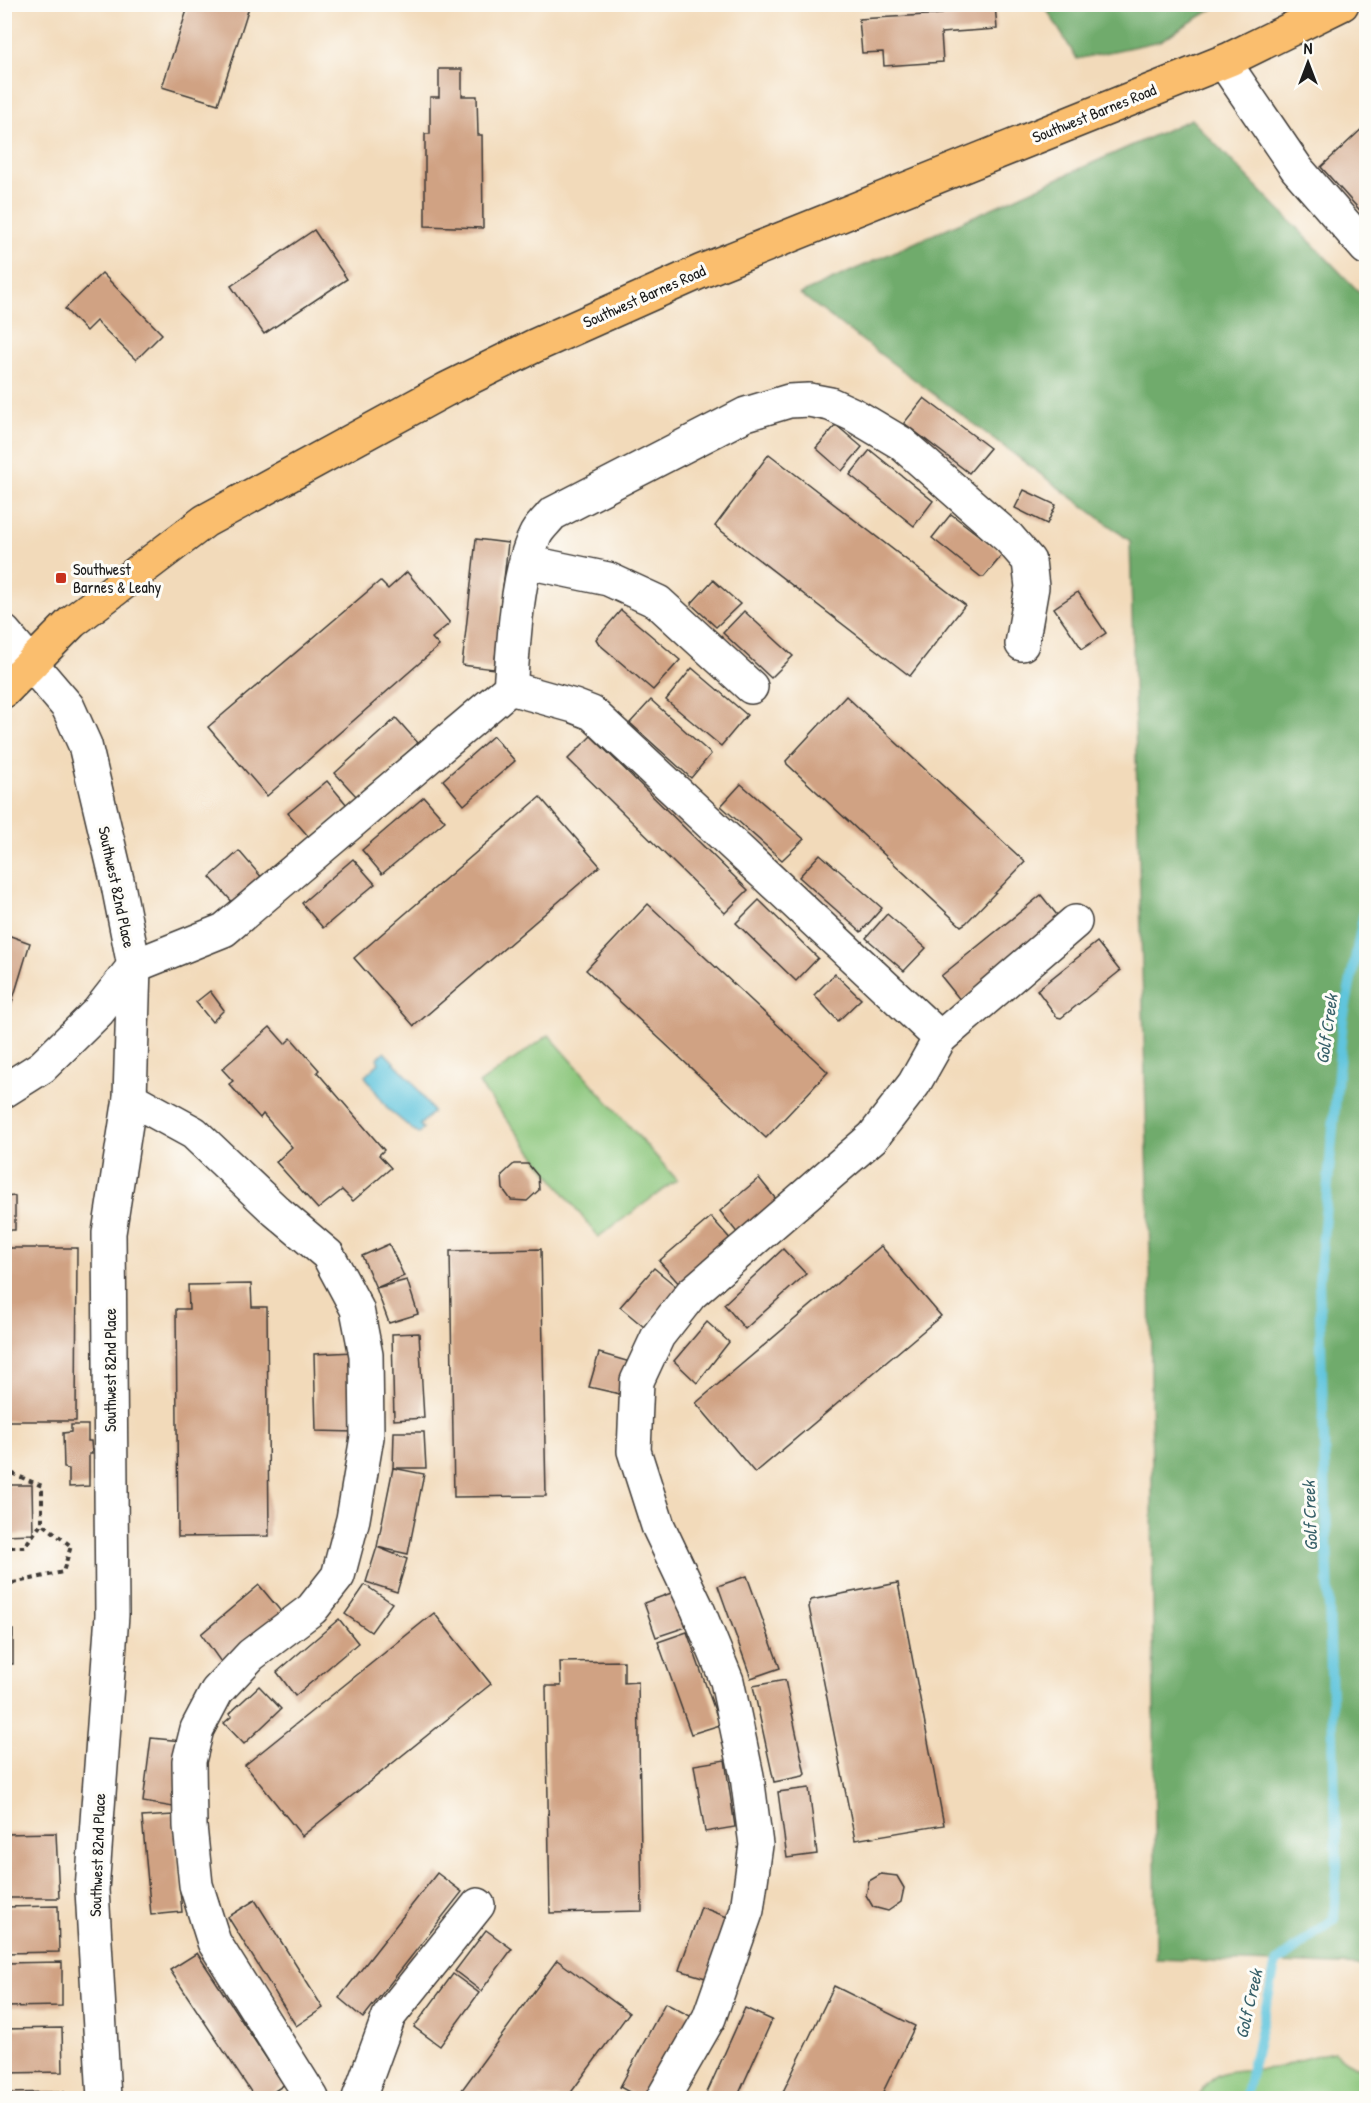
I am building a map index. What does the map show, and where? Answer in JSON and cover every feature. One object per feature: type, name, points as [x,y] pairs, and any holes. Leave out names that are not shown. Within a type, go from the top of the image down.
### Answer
[{"type":"main road","name":"Southwest Barnes Road","points":[[4,691],[72,622],[205,521],[454,385],[609,311],[733,258],[1224,62],[1281,36],[1342,4]]},
{"type":"street","points":[[1224,62],[1297,169],[1366,248]]},
{"type":"street","points":[[4,1091],[42,1067],[98,1012],[134,966],[224,930],[510,688],[521,587],[527,562],[535,535],[552,514],[746,414],[789,401],[809,400],[830,404],[854,415],[901,443],[1009,538],[1029,561],[1032,587],[1022,644]]},
{"type":"street","points":[[527,562],[608,579],[658,602],[751,687]]},
{"type":"street","name":"Southwest 82nd Place","points":[[4,632],[68,707],[85,745],[117,880],[134,966],[130,1098],[109,1233],[112,1615],[92,1890],[104,2098]]},
{"type":"street","points":[[510,688],[592,713],[940,1038]]},
{"type":"street","points":[[663,2098],[709,2018],[747,1910],[756,1845],[747,1776],[727,1681],[698,1610],[658,1526],[634,1451],[637,1381],[658,1336],[691,1294],[873,1137],[914,1084],[940,1038],[1075,922]]},
{"type":"street","points":[[130,1098],[194,1133],[276,1211],[328,1255],[357,1309],[362,1332],[366,1355],[367,1437],[353,1519],[338,1576],[312,1609],[251,1655],[217,1691],[197,1729],[189,1761],[190,1826],[196,1885],[214,1942],[312,2098]]},
{"type":"street","points":[[359,2098],[389,2016],[478,1905]]},
{"type":"path","points":[[4,1470],[42,1486],[42,1523],[24,1547],[4,1547]]},
{"type":"path","points":[[4,1585],[63,1572],[71,1546],[42,1523]]},
{"type":"green space","points":[[1044,5],[1219,5],[1160,41],[1077,59]]},
{"type":"green space","points":[[1191,119],[1366,299],[1366,1966],[1156,1959],[1150,1255],[1130,541],[800,294]]},
{"type":"green space","points":[[549,1035],[677,1180],[598,1237],[479,1084]]},
{"type":"green space","points":[[1334,2052],[1366,2072],[1366,2098],[1197,2098],[1213,2078],[1223,2073],[1233,2070],[1280,2067]]},
{"type":"water","points":[[384,1052],[412,1081],[433,1112],[420,1125],[423,1129],[418,1134],[388,1109],[365,1076],[379,1063],[377,1058]]},
{"type":"building","points":[[189,4],[250,4],[218,104],[162,87]]},
{"type":"building","points":[[941,4],[995,4],[997,29],[941,33],[943,62],[884,66],[883,52],[862,53],[859,19],[942,14]]},
{"type":"building","points":[[439,69],[462,69],[462,96],[477,96],[478,135],[482,135],[483,228],[425,226],[425,134],[430,134],[430,97],[439,97]]},
{"type":"building","points":[[1366,125],[1366,217],[1321,167]]},
{"type":"building","points":[[314,230],[347,279],[264,334],[231,286]]},
{"type":"building","points":[[102,273],[162,334],[136,360],[96,321],[86,331],[65,309]]},
{"type":"building","points":[[924,398],[990,448],[969,473],[904,423]]},
{"type":"building","points":[[836,425],[862,447],[842,471],[816,448]]},
{"type":"building","points":[[870,450],[933,501],[914,526],[850,475]]},
{"type":"building","points":[[769,454],[965,605],[910,676],[715,526]]},
{"type":"building","points":[[1024,490],[1056,505],[1047,524],[1015,508]]},
{"type":"building","points":[[951,514],[1003,554],[984,577],[981,577],[932,538]]},
{"type":"building","points":[[476,539],[508,543],[494,669],[462,665]]},
{"type":"building","points":[[407,572],[450,623],[432,638],[439,646],[267,796],[208,727],[380,581],[388,589]]},
{"type":"building","points":[[713,580],[740,604],[716,627],[691,604]]},
{"type":"building","points":[[1078,592],[1106,633],[1082,649],[1054,608]]},
{"type":"building","points":[[621,610],[680,660],[653,690],[596,639]]},
{"type":"building","points":[[744,611],[793,656],[771,678],[723,633]]},
{"type":"building","points":[[692,668],[747,715],[721,746],[666,700]]},
{"type":"building","points":[[846,696],[1025,862],[961,926],[787,764],[786,761]]},
{"type":"building","points":[[651,700],[711,754],[691,778],[630,723]]},
{"type":"building","points":[[396,718],[418,743],[357,797],[335,773]]},
{"type":"building","points":[[493,736],[515,761],[464,805],[443,780]]},
{"type":"building","points":[[591,736],[748,890],[725,913],[568,759]]},
{"type":"building","points":[[327,781],[347,805],[309,837],[288,813]]},
{"type":"building","points":[[741,784],[804,839],[782,860],[721,806]]},
{"type":"building","points":[[424,797],[445,821],[382,874],[362,850]]},
{"type":"building","points":[[540,797],[600,866],[414,1026],[354,958]]},
{"type":"building","points":[[239,851],[264,880],[235,905],[210,877]]},
{"type":"building","points":[[820,854],[882,908],[861,932],[799,877]]},
{"type":"building","points":[[353,859],[375,884],[323,928],[302,903]]},
{"type":"building","points":[[1041,895],[1061,920],[961,1001],[941,976]]},
{"type":"building","points":[[759,900],[818,958],[796,981],[736,923]]},
{"type":"building","points":[[648,904],[828,1072],[766,1138],[586,970]]},
{"type":"building","points":[[887,914],[926,948],[904,971],[866,938]]},
{"type":"building","points":[[5,934],[30,943],[9,1012],[5,1015]]},
{"type":"building","points":[[1097,942],[1120,971],[1061,1018],[1057,1017],[1037,990]]},
{"type":"building","points":[[835,974],[861,999],[838,1021],[814,995]]},
{"type":"building","points":[[210,991],[224,1010],[212,1022],[196,1002]]},
{"type":"building","points":[[270,1027],[285,1044],[291,1038],[384,1150],[379,1155],[391,1168],[353,1201],[342,1190],[318,1209],[276,1162],[292,1147],[263,1114],[260,1118],[229,1084],[233,1081],[222,1069]]},
{"type":"building","points":[[514,1164],[528,1164],[538,1176],[539,1190],[527,1201],[511,1200],[503,1189],[502,1175]]},
{"type":"building","points":[[759,1178],[779,1203],[739,1235],[720,1211]]},
{"type":"building","points":[[15,1196],[15,1230],[4,1230],[4,1197]]},
{"type":"building","points":[[711,1217],[733,1242],[681,1286],[659,1261]]},
{"type":"building","points":[[389,1244],[404,1276],[376,1288],[362,1256]]},
{"type":"building","points":[[881,1246],[941,1316],[755,1473],[696,1403]]},
{"type":"building","points":[[4,1248],[77,1248],[76,1421],[4,1421]]},
{"type":"building","points":[[541,1249],[546,1496],[454,1497],[450,1251]]},
{"type":"building","points":[[783,1249],[806,1274],[745,1329],[724,1304]]},
{"type":"building","points":[[654,1268],[678,1288],[644,1327],[620,1307]]},
{"type":"building","points":[[407,1280],[418,1314],[389,1323],[376,1288]]},
{"type":"building","points":[[251,1284],[252,1307],[267,1307],[269,1536],[178,1537],[176,1309],[189,1309],[188,1285]]},
{"type":"building","points":[[707,1322],[729,1342],[697,1383],[674,1361]]},
{"type":"building","points":[[419,1333],[424,1418],[394,1420],[392,1334]]},
{"type":"building","points":[[354,1352],[355,1432],[316,1431],[314,1354]]},
{"type":"building","points":[[599,1353],[630,1362],[620,1394],[589,1387]]},
{"type":"building","points":[[71,1425],[88,1425],[88,1441],[91,1441],[92,1454],[89,1454],[89,1486],[69,1487],[69,1469],[64,1468],[63,1433],[71,1432]]},
{"type":"building","points":[[394,1432],[424,1432],[426,1468],[393,1468]]},
{"type":"building","points":[[393,1468],[424,1474],[408,1554],[377,1547]]},
{"type":"building","points":[[4,1485],[32,1485],[33,1534],[4,1535]]},
{"type":"building","points":[[377,1547],[407,1559],[397,1592],[366,1582]]},
{"type":"building","points":[[747,1576],[780,1668],[751,1678],[718,1586]]},
{"type":"building","points":[[898,1583],[944,1825],[855,1840],[809,1607],[811,1600]]},
{"type":"building","points":[[259,1585],[283,1614],[223,1665],[201,1634]]},
{"type":"building","points":[[365,1585],[392,1603],[371,1632],[345,1614]]},
{"type":"building","points":[[674,1592],[686,1627],[656,1637],[644,1603]]},
{"type":"building","points":[[434,1613],[491,1684],[302,1836],[245,1765]]},
{"type":"building","points":[[339,1619],[358,1643],[295,1696],[277,1672]]},
{"type":"building","points":[[4,1630],[13,1630],[13,1664],[4,1664]]},
{"type":"building","points":[[687,1632],[720,1725],[691,1734],[658,1642]]},
{"type":"building","points":[[624,1661],[624,1683],[638,1682],[642,1911],[550,1913],[546,1686],[561,1686],[560,1662]]},
{"type":"building","points":[[785,1680],[805,1774],[774,1782],[753,1686]]},
{"type":"building","points":[[259,1686],[281,1709],[244,1744],[224,1723],[232,1716],[229,1714]]},
{"type":"building","points":[[151,1738],[182,1741],[173,1807],[143,1802]]},
{"type":"building","points":[[725,1760],[735,1827],[705,1832],[694,1765]]},
{"type":"building","points":[[809,1788],[817,1854],[787,1858],[778,1792]]},
{"type":"building","points":[[173,1815],[182,1912],[151,1915],[142,1817]]},
{"type":"building","points":[[56,1833],[59,1898],[4,1898],[4,1834]]},
{"type":"building","points":[[437,1873],[462,1892],[363,2018],[339,1998]]},
{"type":"building","points":[[881,1874],[897,1876],[904,1888],[901,1902],[888,1911],[873,1907],[866,1895],[869,1881]]},
{"type":"building","points":[[255,1900],[323,2008],[296,2026],[228,1917]]},
{"type":"building","points":[[58,1906],[59,1952],[4,1953],[4,1907]]},
{"type":"building","points":[[701,1907],[730,1918],[709,1979],[679,1970]]},
{"type":"building","points":[[486,1930],[512,1949],[481,1991],[455,1971]]},
{"type":"building","points":[[197,1953],[284,2085],[264,2098],[255,2098],[170,1970]]},
{"type":"building","points":[[557,1960],[629,2013],[567,2098],[456,2098]]},
{"type":"building","points":[[62,1962],[62,2006],[4,2007],[4,1963]]},
{"type":"building","points":[[453,1974],[479,1993],[440,2046],[414,2027]]},
{"type":"building","points":[[834,1986],[915,2026],[880,2098],[780,2098]]},
{"type":"building","points":[[665,2003],[694,2018],[650,2098],[640,2098],[620,2087]]},
{"type":"building","points":[[745,2008],[772,2020],[737,2098],[705,2097]]},
{"type":"building","points":[[62,2028],[63,2072],[4,2073],[4,2029]]},
{"type":"building","points":[[64,2092],[64,2098],[4,2098],[4,2093]]},
{"type":"waterway","name":"Golf Creek","points":[[1245,2098],[1276,1963],[1334,1919],[1337,1865],[1319,1281],[1343,1020],[1366,904]]},
{"type":"place","name":"Southwest Barnes & Leahy","points":[[61,578]]}]
